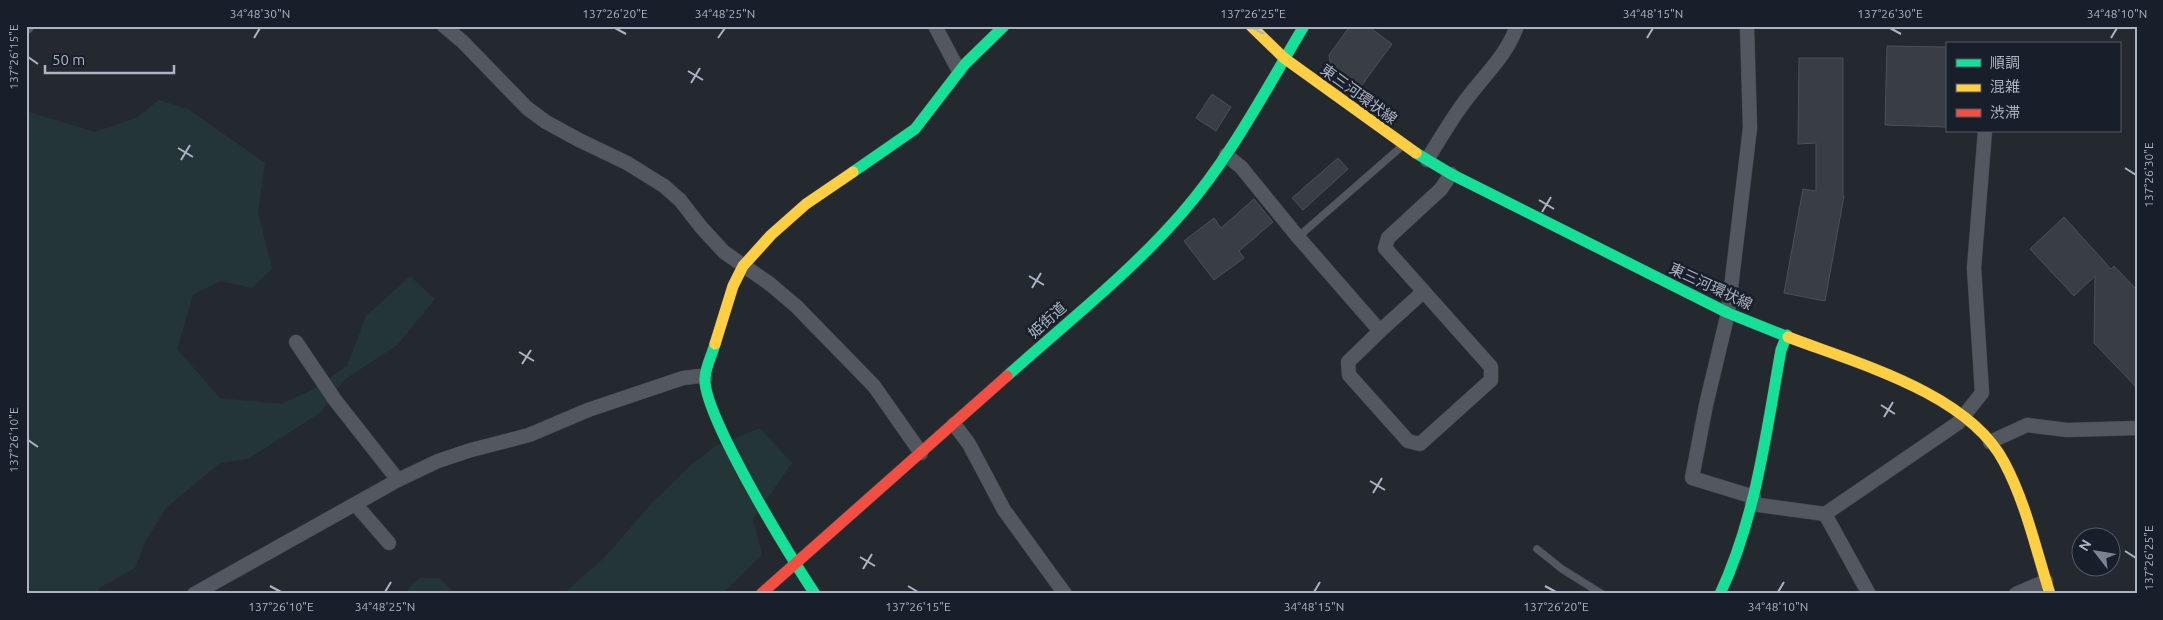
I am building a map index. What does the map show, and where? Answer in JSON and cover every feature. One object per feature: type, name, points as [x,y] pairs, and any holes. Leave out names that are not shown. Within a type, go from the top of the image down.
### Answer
[{"type":"main road","points":[[814,594],[795,564],[725,438],[708,395],[706,378],[733,286],[743,266],[772,235],[806,204],[907,136],[921,124],[959,71],[1004,26]]},
{"type":"main road","name":"東三河環状線","points":[[1251,26],[1284,58],[1403,145],[1451,174],[1728,313],[1894,378],[1937,398],[1964,416],[1990,442],[2003,460],[2018,494],[2048,587]]},
{"type":"main road","name":"姫街道","points":[[761,594],[1118,277],[1182,214],[1226,155],[1304,26]]},
{"type":"main road","points":[[1720,594],[1743,540],[1753,500],[1781,350],[1787,335]]},
{"type":"street","points":[[444,26],[463,42],[527,108],[546,122],[627,163],[664,186],[680,200],[724,252],[770,284],[796,306],[874,386],[921,453]]},
{"type":"street","points":[[935,26],[959,71]]},
{"type":"street","points":[[1427,160],[1460,107],[1488,73],[1511,40],[1517,26]]},
{"type":"street","points":[[1747,26],[1750,128],[1728,313],[1706,405],[1692,478],[1753,500],[1825,514],[1958,423],[1964,416],[1982,393],[1974,268],[1985,132]]},
{"type":"street","points":[[1226,155],[1241,167],[1298,237],[1380,331]]},
{"type":"street","points":[[1423,292],[1348,362],[1349,375],[1408,441],[1420,444],[1491,380],[1492,367],[1385,248],[1388,238],[1441,189],[1451,174]]},
{"type":"street","points":[[296,342],[335,400],[398,480]]},
{"type":"street","points":[[194,594],[398,480],[438,461],[471,450],[529,435],[588,410],[683,378],[700,376],[706,378]]},
{"type":"street","points":[[954,424],[968,444],[1004,510],[1065,594]]},
{"type":"street","points":[[1990,442],[2027,425],[2067,430],[2137,428]]},
{"type":"street","points":[[356,505],[389,543]]},
{"type":"street","points":[[1825,514],[1869,594]]},
{"type":"street","points":[[2016,594],[2048,587]]},
{"type":"lane","points":[[1298,237],[1403,145]]},
{"type":"lane","points":[[1537,549],[1562,569],[1602,594]]},
{"type":"shaded area","points":[[159,100],[188,109],[265,163],[258,213],[272,269],[252,288],[220,281],[193,295],[177,349],[220,398],[281,404],[310,391],[347,366],[366,316],[410,276],[435,299],[397,345],[344,380],[321,412],[248,459],[220,463],[166,508],[145,542],[135,568],[99,588],[98,594],[26,594],[26,111],[95,132],[136,118]]},
{"type":"shaded area","points":[[760,428],[792,463],[753,519],[762,555],[722,594],[563,594],[604,558],[652,503],[691,465],[714,447]]},
{"type":"shaded area","points":[[419,578],[439,578],[455,594],[404,594]]},
{"type":"building","points":[[1350,26],[1368,26],[1392,44],[1359,89],[1331,68],[1329,55]]},
{"type":"building","points":[[1887,46],[1946,47],[1946,127],[1885,125]]},
{"type":"building","points":[[1799,58],[1843,58],[1844,196],[1825,301],[1784,293],[1803,189],[1816,191],[1816,143],[1798,144]]},
{"type":"building","points":[[1212,94],[1231,107],[1216,131],[1196,118]]},
{"type":"building","points":[[1338,158],[1348,169],[1303,210],[1292,198]]},
{"type":"building","points":[[1254,199],[1273,222],[1239,251],[1244,258],[1214,280],[1184,241],[1214,218],[1221,228]]},
{"type":"building","points":[[2064,217],[2111,269],[2114,266],[2137,290],[2137,388],[2094,343],[2095,276],[2074,296],[2030,249]]},
{"type":"traffic: fast","points":[[853,172],[915,129],[965,64],[1004,26]]},
{"type":"traffic: fast","points":[[1007,376],[1119,277],[1182,213],[1232,146],[1304,26]]},
{"type":"traffic: fast","points":[[1416,153],[1451,174],[1728,313],[1788,337]]},
{"type":"traffic: fast","points":[[1720,594],[1743,535],[1751,505],[1765,443],[1781,350],[1787,335]]},
{"type":"traffic: fast","points":[[715,344],[705,377],[708,395],[717,421],[769,520],[815,594]]},
{"type":"traffic: slow","points":[[1251,26],[1284,58],[1416,153]]},
{"type":"traffic: slow","points":[[715,344],[733,286],[743,266],[771,235],[806,204],[853,172]]},
{"type":"traffic: slow","points":[[1788,337],[1908,383],[1938,399],[1965,417],[1987,438],[2004,462],[2012,478],[2030,527],[2050,594]]},
{"type":"traffic: jam","points":[[761,594],[1007,376]]}]
